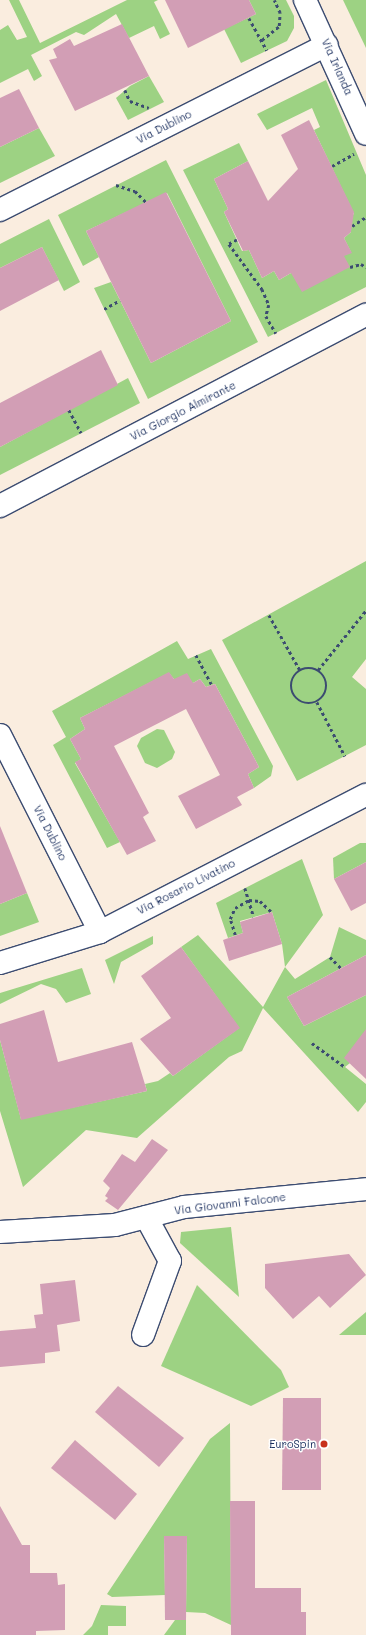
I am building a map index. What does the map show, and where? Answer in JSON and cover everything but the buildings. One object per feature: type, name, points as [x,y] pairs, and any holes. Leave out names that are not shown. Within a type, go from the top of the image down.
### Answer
[{"type":"street","name":"Via Irlanda","points":[[305,0],[327,45],[359,99],[361,143]]},
{"type":"street","name":"Via Dublino","points":[[0,210],[327,45]]},
{"type":"street","name":"Via Giorgio Almirante","points":[[0,506],[366,315]]},
{"type":"street","name":"Via Dublino","points":[[0,735],[100,932]]},
{"type":"street","name":"Via Rosario Livatino","points":[[0,963],[100,932],[366,795]]},
{"type":"street","name":"Via Giovanni Falcone","points":[[0,1232],[115,1225],[184,1207],[366,1189]]},
{"type":"street","points":[[143,1335],[170,1261],[146,1217]]},
{"type":"path","points":[[262,40],[279,26],[280,13],[274,0]]},
{"type":"path","points":[[249,18],[267,50]]},
{"type":"path","points":[[126,90],[130,101],[150,109]]},
{"type":"path","points":[[332,166],[361,143]]},
{"type":"path","points":[[116,185],[135,191],[146,202]]},
{"type":"path","points":[[352,226],[366,218]]},
{"type":"path","points":[[237,240],[229,244],[262,289],[269,304],[266,316],[276,333]]},
{"type":"path","points":[[350,267],[361,264],[366,267]]},
{"type":"path","points":[[104,310],[120,300]]},
{"type":"path","points":[[69,410],[81,433]]},
{"type":"path","points":[[318,670],[366,610]]},
{"type":"path","points":[[269,615],[300,670]]},
{"type":"path","points":[[196,655],[212,685]]},
{"type":"path","points":[[312,668],[318,670],[327,684],[325,695],[317,702],[305,704],[294,697],[291,692],[291,679],[300,670],[312,668]]},
{"type":"path","points":[[317,702],[345,756]]},
{"type":"path","points":[[245,888],[254,917]]},
{"type":"path","points":[[235,935],[230,919],[235,908],[249,900],[260,901],[272,912]]},
{"type":"path","points":[[330,957],[341,968]]},
{"type":"path","points":[[312,1043],[345,1067]]},
{"type":"green space","points":[[9,0],[19,0],[40,43],[127,0],[158,0],[154,2],[170,34],[160,39],[154,26],[129,38],[116,14],[84,35],[76,32],[31,55],[42,76],[34,81],[28,69],[0,83],[0,30],[8,25],[17,40],[27,37]]},
{"type":"green space","points":[[249,0],[286,0],[294,16],[294,28],[287,41],[241,63],[224,29],[256,14]]},
{"type":"green space","points":[[343,0],[366,0],[366,48]]},
{"type":"green space","points":[[149,76],[164,102],[128,120],[116,98],[130,86]]},
{"type":"green space","points":[[326,80],[366,175],[366,287],[268,337],[183,170],[239,143],[248,161],[214,179],[228,209],[224,212],[242,251],[249,250],[262,278],[274,271],[279,280],[291,273],[351,252],[344,238],[351,232],[349,217],[354,214],[314,130],[320,127],[312,108],[267,130],[257,114]]},
{"type":"green space","points":[[39,128],[55,156],[0,183],[0,147]]},
{"type":"green space","points":[[166,160],[258,342],[148,399],[94,288],[111,282],[151,363],[231,321],[167,193],[86,231],[99,257],[83,266],[58,215]]},
{"type":"green space","points":[[49,219],[80,282],[64,291],[42,247],[0,268],[0,244]]},
{"type":"green space","points":[[128,378],[140,403],[0,475],[0,447]]},
{"type":"green space","points":[[366,561],[366,659],[352,677],[366,689],[366,745],[297,781],[222,640]]},
{"type":"green space","points":[[177,641],[188,659],[211,649],[273,766],[271,776],[254,788],[248,774],[259,767],[215,684],[206,687],[200,679],[193,683],[174,679],[169,673],[80,718],[85,729],[70,739],[81,759],[75,763],[120,842],[107,848],[53,745],[66,737],[52,711]]},
{"type":"green space","points":[[157,729],[164,730],[175,752],[172,759],[157,768],[145,763],[137,746],[141,738]]},
{"type":"green space","points":[[360,843],[366,843],[366,862],[334,879],[333,858]]},
{"type":"green space","points":[[302,859],[323,915],[285,967],[282,944],[272,912],[240,921],[243,933],[228,938],[216,903]]},
{"type":"green space","points":[[27,893],[39,922],[0,936],[0,904]]},
{"type":"green space","points":[[339,927],[366,940],[366,955],[287,997],[304,1026],[366,995],[366,1030],[350,1063],[345,1067],[366,1084],[366,1102],[358,1112],[263,1008],[242,1051],[229,1057],[137,1138],[86,1130],[23,1187],[0,1111],[0,1040],[21,1119],[147,1091],[145,1084],[158,1081],[170,1073],[173,1076],[239,1028],[181,947],[198,935],[263,1007],[285,967],[295,979],[330,957]]},
{"type":"green space","points":[[153,936],[153,944],[121,962],[114,984],[105,960]]},
{"type":"green space","points":[[82,968],[91,994],[66,1003],[56,989],[41,984],[0,1004],[0,993]]},
{"type":"green space","points":[[231,1227],[239,1297],[180,1243],[181,1232]]},
{"type":"green space","points":[[197,1285],[281,1370],[289,1387],[251,1406],[161,1366]]},
{"type":"green space","points":[[366,1312],[366,1335],[339,1335]]},
{"type":"green space","points":[[230,1423],[231,1625],[205,1613],[186,1612],[187,1536],[164,1537],[165,1595],[112,1597],[107,1594],[210,1439]]},
{"type":"green space","points":[[101,1605],[126,1606],[126,1626],[108,1626],[108,1635],[83,1635],[92,1626]]},
{"type":"green space","points":[[175,1620],[186,1620],[186,1635],[164,1635]]},
{"type":"place","name":"EuroSpin","points":[[324,1444]]}]
